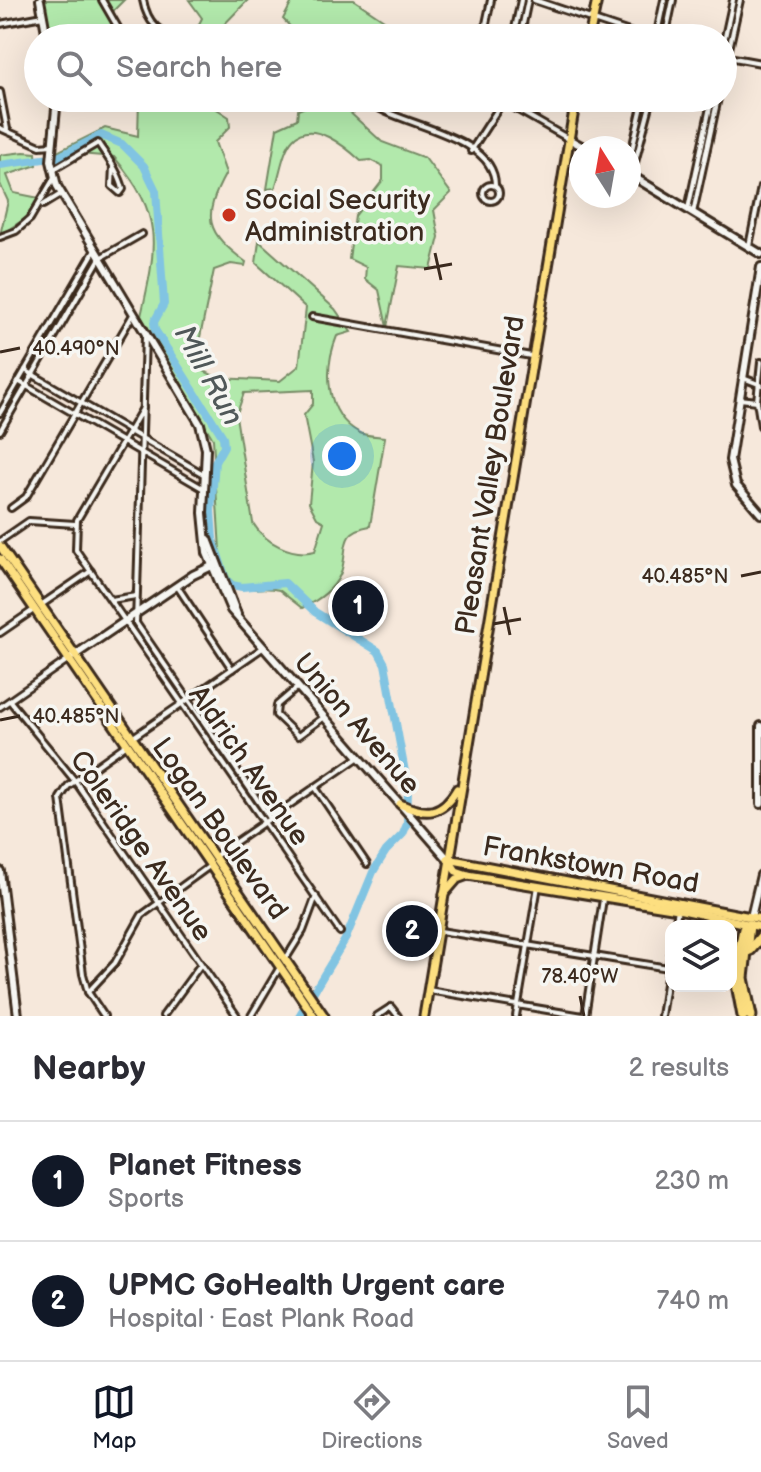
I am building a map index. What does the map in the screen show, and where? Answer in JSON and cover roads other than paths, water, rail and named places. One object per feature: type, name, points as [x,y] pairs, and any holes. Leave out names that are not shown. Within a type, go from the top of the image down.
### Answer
[{"type":"highway","points":[[750,921],[743,987],[751,1016]]},
{"type":"highway","points":[[743,1016],[735,974],[744,929],[750,921]]},
{"type":"highway","points":[[746,957],[761,937]]},
{"type":"main road","points":[[40,0],[44,24]]},
{"type":"main road","points":[[592,24],[597,0]]},
{"type":"main road","name":"Union Avenue","points":[[56,112],[52,170],[61,194],[200,424],[206,449],[206,536],[226,601],[448,859]]},
{"type":"main road","name":"Pleasant Valley Boulevard","points":[[424,1016],[573,112]]},
{"type":"main road","points":[[641,181],[761,254]]},
{"type":"main road","points":[[761,267],[731,466],[741,493],[761,514]]},
{"type":"main road","name":"Logan Boulevard","points":[[0,544],[72,657],[303,993],[324,1016]]},
{"type":"main road","name":"Logan Boulevard","points":[[0,559],[38,607]]},
{"type":"main road","points":[[72,657],[213,565]]},
{"type":"main road","points":[[761,726],[761,804]]},
{"type":"main road","points":[[406,809],[424,813],[442,809],[461,784]]},
{"type":"main road","name":"Frankstown Road","points":[[448,859],[456,871],[468,875],[604,892],[750,921],[761,927]]},
{"type":"main road","name":"Frankstown Road","points":[[448,859],[539,876],[678,909],[750,921],[761,919]]},
{"type":"main road","points":[[0,871],[18,1016]]},
{"type":"main road","points":[[443,896],[457,879],[468,875]]},
{"type":"main road","points":[[750,921],[761,875]]},
{"type":"main road","points":[[538,886],[539,876]]},
{"type":"main road","name":"Logan Boulevard","points":[[311,1004],[314,1016]]},
{"type":"street","points":[[102,0],[116,24]]},
{"type":"street","points":[[143,0],[154,24]]},
{"type":"street","points":[[486,24],[491,0]]},
{"type":"street","points":[[516,24],[521,0]]},
{"type":"street","points":[[524,24],[531,0],[607,24]]},
{"type":"street","points":[[659,24],[664,0]]},
{"type":"street","points":[[668,24],[673,0]]},
{"type":"street","points":[[732,24],[733,0]]},
{"type":"street","points":[[730,24],[740,0]]},
{"type":"street","points":[[0,24],[43,16]]},
{"type":"street","points":[[737,58],[761,63]]},
{"type":"street","points":[[0,92],[7,131]]},
{"type":"street","points":[[381,112],[432,127],[471,151],[489,169],[495,185]]},
{"type":"street","points":[[471,151],[496,112]]},
{"type":"street","points":[[525,112],[567,138]]},
{"type":"street","points":[[635,136],[641,112]]},
{"type":"street","points":[[641,140],[648,112]]},
{"type":"street","points":[[690,212],[712,112]]},
{"type":"street","points":[[0,128],[40,146],[52,145]]},
{"type":"street","points":[[52,170],[98,143],[113,166],[122,183],[120,193],[112,186],[113,166]]},
{"type":"street","points":[[0,237],[22,227],[39,207],[54,178]]},
{"type":"street","points":[[749,246],[761,187]]},
{"type":"street","points":[[39,207],[61,194]]},
{"type":"street","points":[[0,431],[100,258],[142,234]]},
{"type":"street","points":[[0,413],[95,250]]},
{"type":"street","points":[[11,508],[26,497],[134,313]]},
{"type":"street","points":[[312,317],[531,356]]},
{"type":"street","points":[[136,614],[145,333]]},
{"type":"street","points":[[761,362],[757,401],[761,426]]},
{"type":"street","points":[[25,370],[205,475]]},
{"type":"street","points":[[743,378],[759,385]]},
{"type":"street","points":[[18,381],[204,489]]},
{"type":"street","points":[[739,399],[757,401]]},
{"type":"street","points":[[0,544],[29,521],[75,524],[143,408]]},
{"type":"street","name":"Aldrich Avenue","points":[[75,524],[76,550],[268,820]]},
{"type":"street","points":[[0,633],[91,571]]},
{"type":"street","points":[[177,586],[232,669]]},
{"type":"street","points":[[111,600],[136,596]]},
{"type":"street","name":"Aldrich Avenue","points":[[136,614],[136,623],[340,932]]},
{"type":"street","points":[[104,1016],[88,992],[60,805],[62,793],[264,647]]},
{"type":"street","points":[[0,707],[72,657]]},
{"type":"street","points":[[298,687],[277,705],[276,715],[298,736],[324,717]]},
{"type":"street","name":"Coleridge Avenue","points":[[10,701],[75,781],[237,1016]]},
{"type":"street","points":[[88,992],[115,963],[142,915],[268,820],[359,757]]},
{"type":"street","points":[[315,787],[367,864]]},
{"type":"street","points":[[516,1016],[538,886]]},
{"type":"street","points":[[428,990],[584,1016],[604,892]]},
{"type":"street","points":[[251,1016],[303,931],[316,896]]},
{"type":"street","points":[[676,920],[678,909]]},
{"type":"street","points":[[437,931],[665,968]]},
{"type":"street","points":[[163,1016],[201,964]]},
{"type":"street","points":[[661,1016],[665,989]]},
{"type":"street","points":[[377,1016],[391,1007],[398,1016]]},
{"type":"waterway","name":"Mill Run","points":[[0,165],[58,157],[101,135],[122,144],[144,166],[156,191],[164,304],[154,322],[155,330],[223,437],[224,446],[215,462],[211,511],[213,539],[226,579],[232,585],[242,587],[285,583],[315,612],[378,651],[385,664],[408,788],[407,824],[403,834],[386,851],[373,872],[346,938],[299,1016]]},
{"type":"place","name":"Social Security Administration","points":[[229,215]]},
{"type":"place","name":"Planet Fitness","points":[[358,606]]},
{"type":"place","name":"UPMC GoHealth Urgent care","points":[[412,931]]}]
